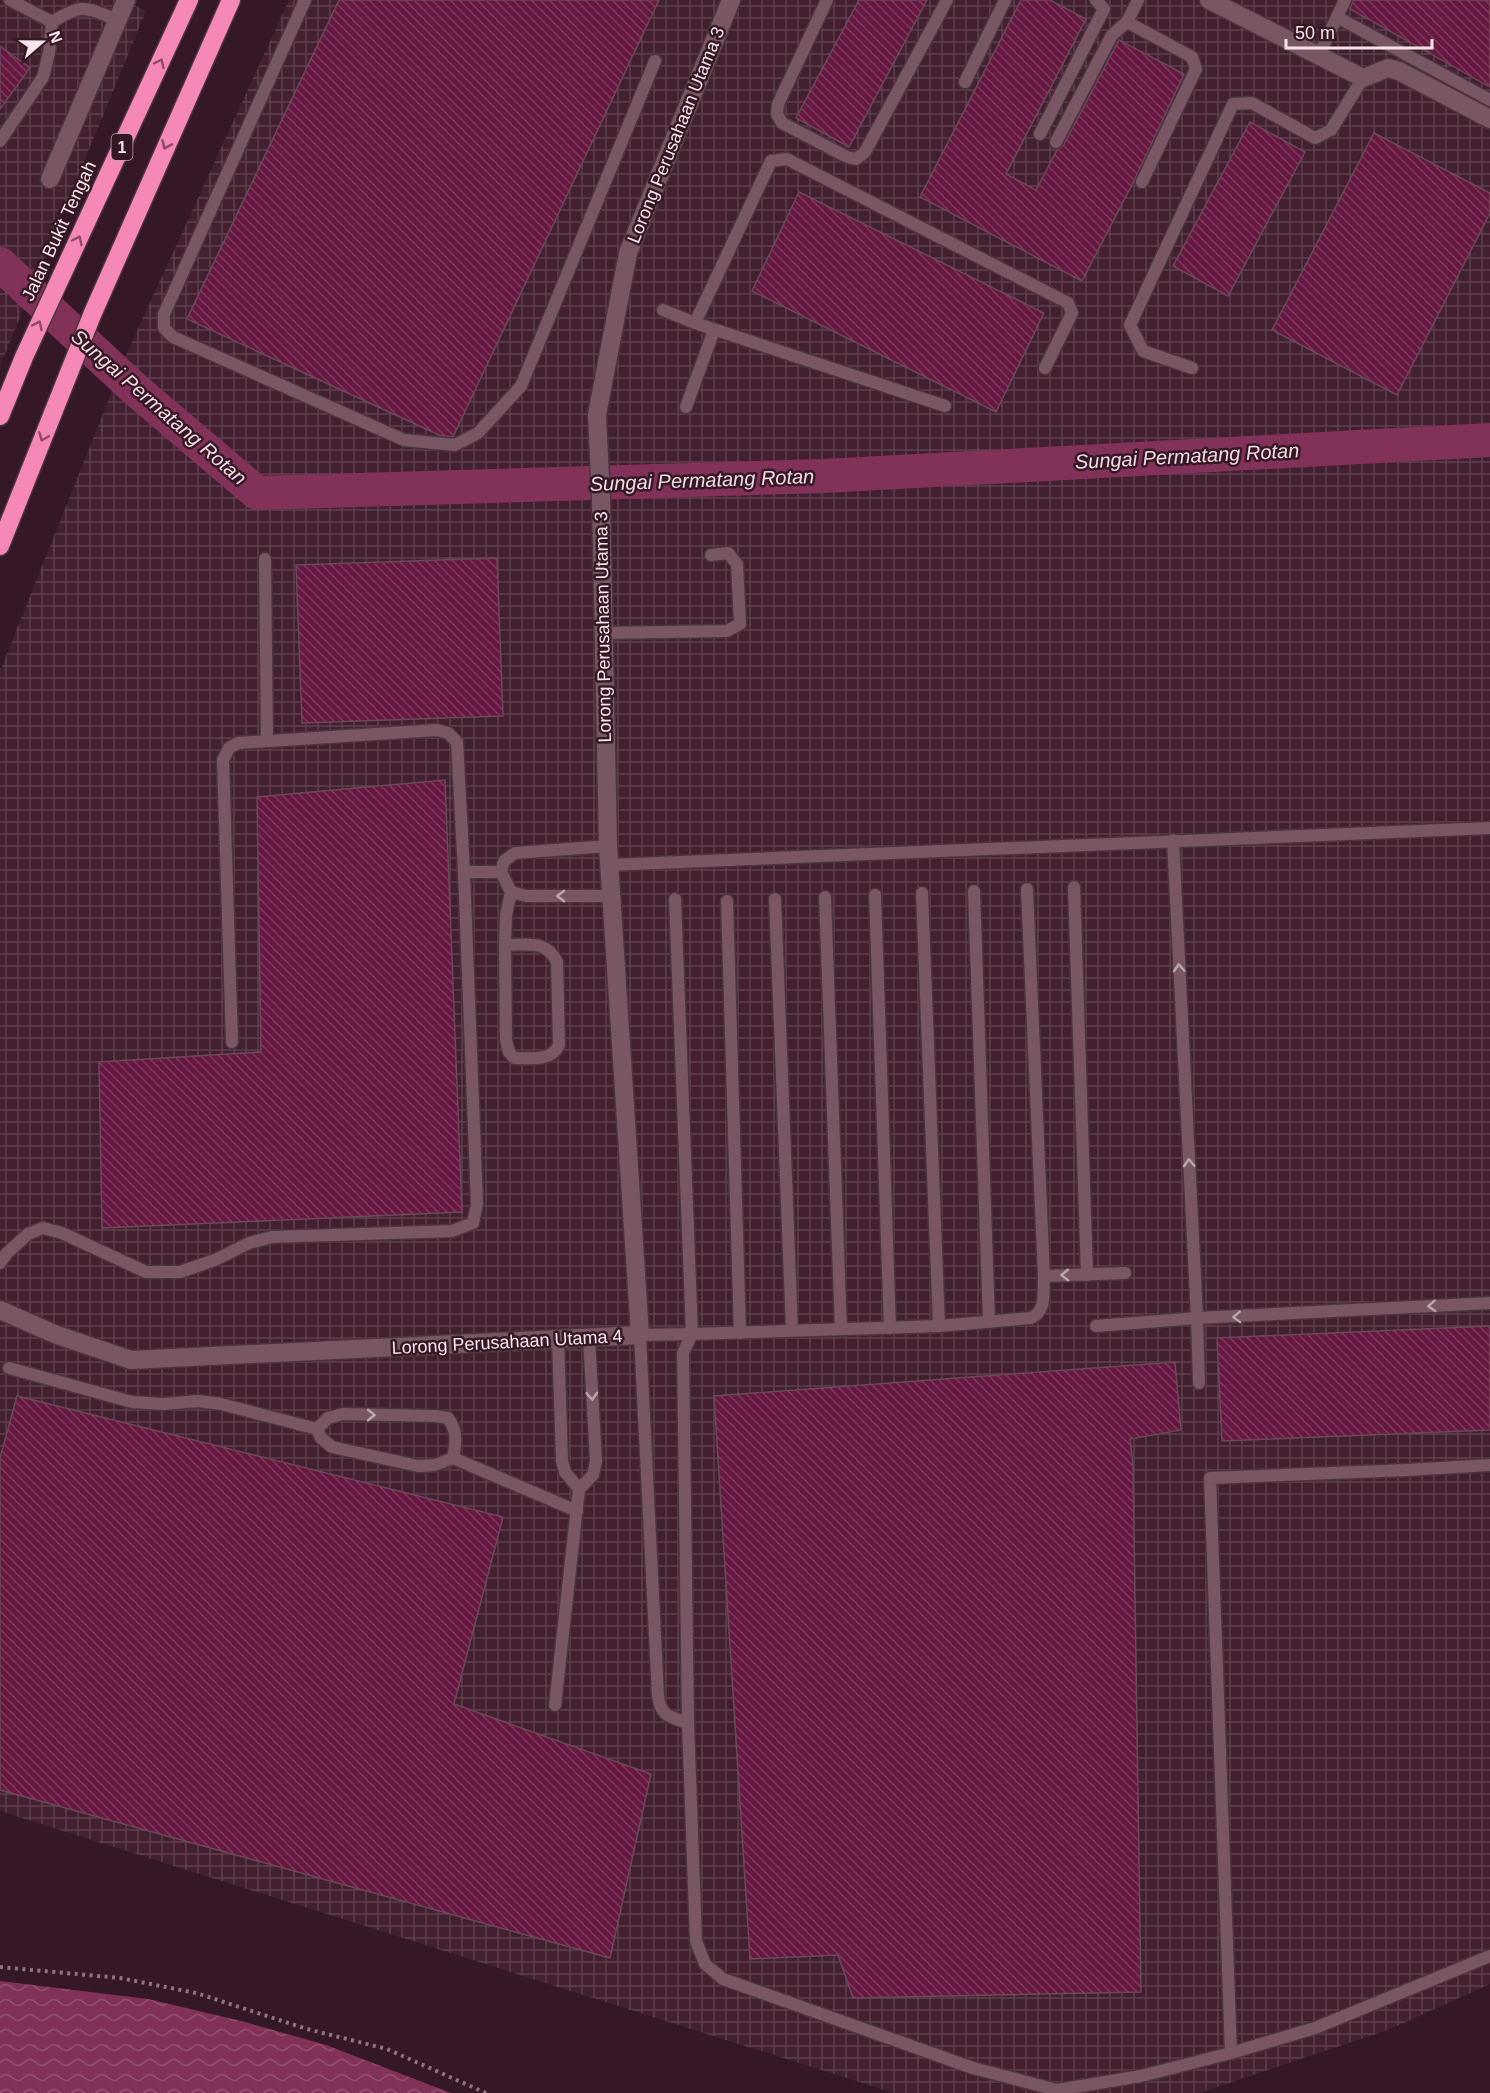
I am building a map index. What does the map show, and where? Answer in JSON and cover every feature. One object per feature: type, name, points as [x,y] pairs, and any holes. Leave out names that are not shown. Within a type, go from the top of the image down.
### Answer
[{"type":"highway","name":"Jalan Bukit Tengah","points":[[0,414],[53,293],[189,0]]},
{"type":"highway","name":"1","points":[[0,546],[92,315],[231,0]]},
{"type":"highway","points":[[206,53],[239,0]]},
{"type":"street","points":[[50,179],[126,0]]},
{"type":"street","name":"Lorong Perusahaan Utama 3","points":[[610,881],[597,415],[628,253],[730,0]]},
{"type":"street","points":[[1209,0],[1363,78],[1388,68],[1399,71],[1490,119]]},
{"type":"street","name":"Lorong Perusahaan Utama 4","points":[[0,1310],[57,1335],[131,1360],[640,1335],[610,881]]},
{"type":"lane","points":[[10,0],[52,22]]},
{"type":"lane","points":[[305,0],[164,314],[164,328],[173,337],[404,440],[454,445],[478,433],[521,386],[655,61]]},
{"type":"lane","points":[[827,0],[778,104],[777,114],[782,123],[847,158],[856,159],[865,152],[947,0]]},
{"type":"lane","points":[[965,82],[1005,0]]},
{"type":"lane","points":[[1040,134],[1104,9],[1096,0]]},
{"type":"lane","points":[[1056,142],[1112,35],[1127,22],[1138,0]]},
{"type":"lane","points":[[1319,56],[1345,0]]},
{"type":"lane","points":[[52,22],[73,9],[87,8],[117,20]]},
{"type":"lane","points":[[1337,17],[1490,100]]},
{"type":"lane","points":[[0,141],[43,77],[49,53],[52,22]]},
{"type":"lane","points":[[1127,22],[1192,57],[1196,69],[1142,182]]},
{"type":"lane","points":[[1192,368],[1143,351],[1130,325],[1233,104],[1252,103],[1315,138],[1331,130],[1363,78]]},
{"type":"lane","points":[[695,323],[771,161],[787,159],[1068,303],[1072,313],[1045,368]]},
{"type":"lane","points":[[663,310],[714,330],[945,406]]},
{"type":"lane","points":[[686,407],[714,330]]},
{"type":"lane","points":[[603,633],[727,631],[740,624],[737,564],[728,554],[711,555]]},
{"type":"lane","points":[[265,559],[267,741]]},
{"type":"lane","points":[[0,1263],[7,1253],[28,1234],[44,1228],[62,1233],[146,1272],[180,1272],[215,1260],[249,1243],[272,1237],[452,1231],[473,1223],[477,1204],[464,872],[457,742],[448,733],[437,730],[267,741],[238,743],[229,748],[223,760],[232,1042]]},
{"type":"lane","points":[[511,892],[526,896],[610,881],[1173,840],[1490,828]]},
{"type":"lane","points":[[1173,840],[1199,1383]]},
{"type":"lane","points":[[505,945],[542,945],[553,954],[557,962],[559,1046],[555,1053],[546,1057],[514,1058],[509,1052],[506,1040],[505,945],[506,915],[511,892],[501,872],[504,861],[515,853],[608,846]]},
{"type":"lane","points":[[464,872],[501,872]]},
{"type":"lane","points":[[1074,887],[1087,1275]]},
{"type":"lane","points":[[688,1722],[667,1716],[660,1707],[658,1696],[640,1335],[939,1326],[1031,1318],[1038,1315],[1042,1309],[1044,1276],[1027,889]]},
{"type":"lane","points":[[975,891],[989,1322]]},
{"type":"lane","points":[[922,893],[939,1326]]},
{"type":"lane","points":[[875,895],[890,1328]]},
{"type":"lane","points":[[825,897],[841,1329]]},
{"type":"lane","points":[[675,899],[692,1334],[682,1353],[688,1722],[696,1941],[705,1964],[723,1979],[973,2068],[1057,2090],[1141,2076],[1315,2028],[1490,1956]]},
{"type":"lane","points":[[775,899],[792,1330]]},
{"type":"lane","points":[[727,901],[740,1333]]},
{"type":"lane","points":[[1044,1276],[1125,1273]]},
{"type":"lane","points":[[1096,1326],[1197,1318],[1490,1303]]},
{"type":"lane","points":[[555,1705],[579,1489],[593,1475],[596,1461],[589,1338]]},
{"type":"lane","points":[[558,1339],[562,1461],[565,1472],[579,1489]]},
{"type":"lane","points":[[9,1368],[132,1402],[163,1404],[198,1401],[221,1404],[317,1429]]},
{"type":"lane","points":[[317,1429],[328,1418],[343,1414],[448,1418],[456,1429],[453,1458]]},
{"type":"lane","points":[[317,1429],[321,1438],[332,1447],[418,1466],[435,1465],[453,1458],[577,1511]]},
{"type":"lane","points":[[1231,2053],[1210,1478],[1490,1465]]},
{"type":"path","points":[[0,1967],[120,1978],[196,1993],[307,2029],[387,2049],[486,2093]]},
{"type":"shaded area","points":[[0,0],[124,0],[146,11],[0,366]]},
{"type":"shaded area","points":[[289,0],[1490,0],[1490,1984],[1388,2030],[1199,2093],[894,2093],[0,1811],[0,671],[131,344]]},
{"type":"water","points":[[0,1981],[148,1999],[241,2021],[326,2045],[451,2093],[0,2093]]},
{"type":"building","points":[[339,0],[659,0],[453,437],[439,435],[187,319]]},
{"type":"building","points":[[859,0],[927,0],[849,147],[796,118]]},
{"type":"building","points":[[1021,0],[1050,0],[1086,19],[1006,174],[1036,190],[1057,150],[1063,146],[1119,40],[1184,74],[1135,179],[1082,281],[920,197]]},
{"type":"building","points":[[1353,0],[1490,0],[1490,87],[1350,9]]},
{"type":"building","points":[[0,46],[30,68],[0,109]]},
{"type":"building","points":[[1250,122],[1305,152],[1228,296],[1173,266]]},
{"type":"building","points":[[1374,133],[1490,193],[1490,213],[1397,395],[1272,330]]},
{"type":"building","points":[[799,192],[1044,313],[996,412],[752,291]]},
{"type":"building","points":[[497,558],[503,716],[302,723],[296,565]]},
{"type":"building","points":[[445,780],[462,1212],[102,1228],[99,1062],[261,1052],[257,797]]},
{"type":"building","points":[[1490,1326],[1490,1430],[1222,1441],[1217,1338]]},
{"type":"building","points":[[1175,1362],[1181,1430],[1130,1439],[1133,1464],[1141,1992],[853,1998],[838,1955],[750,1959],[714,1396]]},
{"type":"building","points":[[17,1396],[503,1517],[454,1704],[651,1774],[610,1958],[0,1790],[0,1458]]},
{"type":"waterway","name":"Sungai Permatang Rotan","points":[[0,264],[137,391],[257,493],[824,476],[1490,440]]}]
